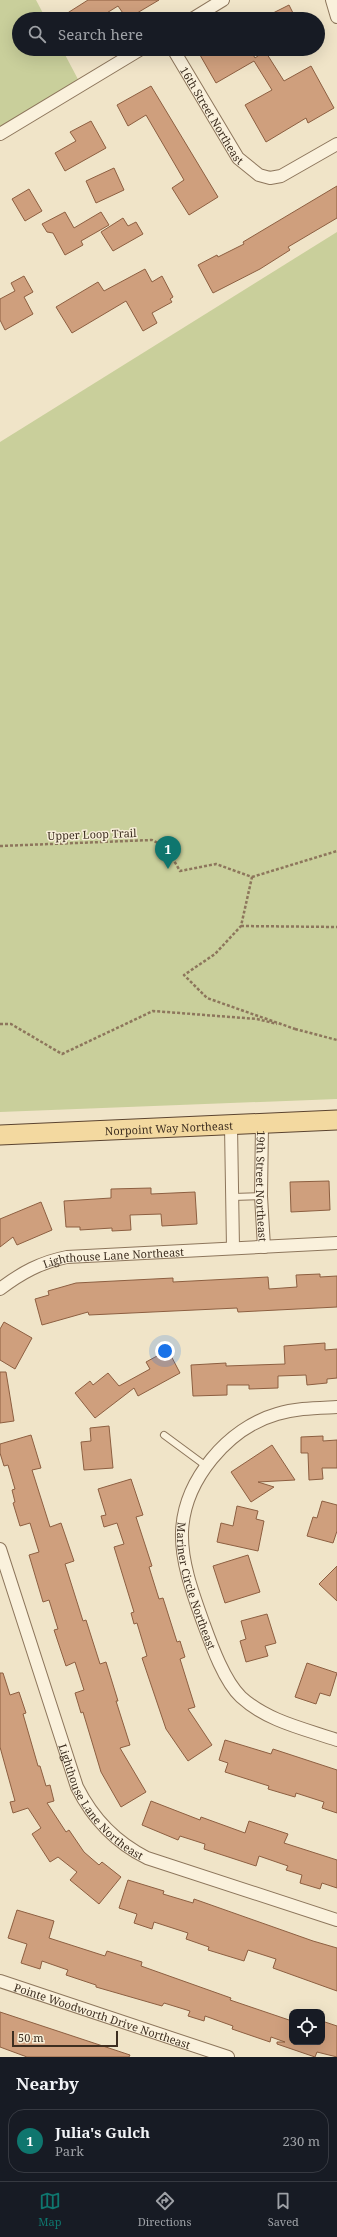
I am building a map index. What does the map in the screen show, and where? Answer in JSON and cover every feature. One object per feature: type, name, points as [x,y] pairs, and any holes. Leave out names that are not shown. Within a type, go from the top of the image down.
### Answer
[{"type":"main road","name":"Norpoint Way Northeast","points":[[0,1135],[231,1126],[337,1120]]},
{"type":"street","points":[[203,12],[223,0]]},
{"type":"street","points":[[332,0],[337,17]]},
{"type":"street","points":[[0,134],[129,56]]},
{"type":"street","name":"16th Street Northeast","points":[[177,56],[238,158],[258,175],[270,178],[281,176],[337,144]]},
{"type":"street","name":"19th Street Northeast","points":[[262,1124],[261,1196],[264,1247]]},
{"type":"street","points":[[231,1126],[233,1248],[337,1243]]},
{"type":"street","name":"Lighthouse Lane Northeast","points":[[0,1289],[17,1276],[37,1264],[67,1257],[233,1248]]},
{"type":"street","name":"Mariner Circle Northeast","points":[[337,1407],[304,1408],[276,1414],[256,1423],[226,1444],[206,1466],[193,1489],[187,1506],[182,1530],[183,1552],[196,1604],[214,1653],[240,1697],[282,1722],[337,1740]]},
{"type":"street","name":"Lighthouse Lane Northeast","points":[[0,1549],[77,1787],[103,1827],[125,1846],[147,1858],[337,1920]]},
{"type":"street","name":"Pointe Woodworth Drive Northeast","points":[[0,1982],[228,2057]]},
{"type":"lane","points":[[233,1197],[261,1196]]},
{"type":"lane","points":[[164,1436],[206,1466]]},
{"type":"path","name":"Upper Loop Trail","points":[[0,846],[152,840],[166,847],[180,871],[216,864],[252,877]]},
{"type":"path","points":[[295,1029],[207,998],[184,975],[215,954],[241,926],[252,877],[337,851]]},
{"type":"path","points":[[241,926],[337,927]]},
{"type":"path","points":[[0,1024],[11,1024],[62,1054],[152,1011],[257,1019],[337,1040]]},
{"type":"green space","points":[[0,0],[36,0],[42,12],[12,12],[12,56],[66,56],[81,85],[0,134]]},
{"type":"green space","points":[[337,232],[337,1099],[0,1112],[0,442]]},
{"type":"building","points":[[88,0],[159,0],[139,12],[122,12],[118,6],[108,12],[69,12]]},
{"type":"building","points":[[289,5],[292,12],[275,12]]},
{"type":"building","points":[[201,56],[254,56],[255,58],[258,56],[268,56],[284,81],[311,66],[334,108],[308,123],[306,118],[266,142],[245,105],[272,90],[254,61],[216,83]]},
{"type":"building","points":[[151,86],[218,197],[189,215],[172,188],[184,180],[146,115],[128,126],[117,105]]},
{"type":"building","points":[[91,121],[106,148],[65,171],[55,153],[76,141],[70,132]]},
{"type":"building","points":[[114,168],[124,190],[96,203],[86,181]]},
{"type":"building","points":[[337,186],[337,218],[288,247],[290,250],[260,269],[213,293],[198,265],[217,255],[218,257],[244,244],[243,242]]},
{"type":"building","points":[[29,189],[42,211],[25,221],[12,199]]},
{"type":"building","points":[[65,212],[74,228],[101,212],[109,225],[81,241],[83,245],[65,255],[53,233],[47,232],[42,224]]},
{"type":"building","points":[[123,218],[128,226],[136,222],[143,234],[113,251],[101,232]]},
{"type":"building","points":[[145,269],[152,282],[162,276],[173,297],[170,299],[172,302],[152,313],[157,323],[143,331],[126,301],[72,333],[56,307],[98,282],[104,291]]},
{"type":"building","points":[[24,276],[33,292],[24,297],[33,314],[5,330],[0,320],[0,299],[15,291],[11,283]]},
{"type":"building","points":[[329,1181],[330,1210],[291,1212],[290,1182]]},
{"type":"building","points":[[151,1188],[151,1194],[195,1192],[197,1224],[162,1226],[161,1214],[130,1215],[131,1230],[112,1231],[112,1228],[80,1230],[80,1227],[66,1227],[64,1201],[111,1198],[111,1189]]},
{"type":"building","points":[[41,1202],[52,1230],[17,1245],[13,1237],[0,1247],[0,1219]]},
{"type":"building","points":[[320,1274],[320,1277],[337,1276],[337,1307],[238,1312],[237,1308],[89,1315],[88,1312],[42,1325],[35,1299],[49,1295],[48,1291],[76,1283],[173,1278],[173,1282],[268,1277],[269,1289],[297,1287],[296,1275]]},
{"type":"building","points":[[4,1322],[32,1338],[15,1369],[0,1360],[0,1329]]},
{"type":"building","points":[[325,1343],[325,1350],[337,1349],[337,1378],[327,1379],[327,1383],[307,1385],[306,1375],[278,1376],[278,1388],[249,1389],[249,1385],[227,1385],[227,1395],[193,1396],[191,1365],[226,1363],[226,1366],[285,1364],[284,1346]]},
{"type":"building","points":[[168,1350],[180,1373],[138,1396],[134,1388],[95,1418],[75,1393],[90,1381],[93,1385],[108,1373],[119,1386],[150,1369],[146,1362]]},
{"type":"building","points":[[0,1372],[6,1372],[14,1421],[0,1423]]},
{"type":"building","points":[[109,1426],[113,1468],[84,1470],[81,1442],[91,1441],[90,1428]]},
{"type":"building","points":[[31,1435],[41,1468],[32,1470],[50,1527],[61,1523],[74,1561],[65,1564],[83,1621],[86,1620],[100,1664],[106,1662],[118,1701],[116,1701],[130,1745],[120,1748],[146,1792],[121,1807],[101,1772],[83,1712],[81,1713],[75,1693],[84,1690],[75,1662],[66,1666],[54,1630],[58,1629],[49,1600],[43,1602],[29,1555],[39,1552],[30,1523],[20,1526],[13,1503],[15,1502],[12,1490],[15,1489],[8,1465],[4,1466],[0,1453],[0,1444]]},
{"type":"building","points":[[323,1436],[323,1441],[337,1440],[337,1468],[322,1468],[323,1479],[309,1480],[308,1453],[301,1453],[301,1437]]},
{"type":"building","points":[[272,1445],[295,1480],[258,1482],[274,1487],[251,1502],[231,1472]]},
{"type":"building","points":[[131,1479],[143,1515],[136,1517],[152,1566],[149,1567],[159,1599],[163,1598],[177,1642],[180,1641],[185,1657],[180,1659],[195,1707],[188,1709],[212,1745],[188,1761],[166,1729],[142,1658],[147,1656],[137,1623],[134,1624],[131,1613],[134,1612],[114,1547],[124,1544],[117,1523],[104,1527],[101,1516],[106,1515],[98,1489]]},
{"type":"building","points":[[322,1501],[337,1505],[337,1531],[333,1543],[307,1536],[313,1517],[317,1518]]},
{"type":"building","points":[[237,1506],[258,1511],[256,1519],[264,1521],[258,1551],[217,1542],[221,1523],[233,1526]]},
{"type":"building","points":[[248,1555],[260,1592],[225,1603],[213,1566]]},
{"type":"building","points":[[337,1566],[337,1601],[319,1584]]},
{"type":"building","points":[[267,1614],[276,1643],[265,1646],[268,1656],[246,1662],[240,1641],[246,1639],[241,1621]]},
{"type":"building","points":[[307,1663],[337,1673],[330,1696],[320,1693],[316,1704],[295,1697]]},
{"type":"building","points":[[0,1673],[3,1673],[10,1695],[19,1692],[26,1713],[23,1714],[38,1766],[40,1766],[46,1786],[50,1785],[54,1801],[47,1803],[66,1832],[69,1830],[84,1852],[99,1865],[102,1862],[121,1877],[99,1904],[70,1880],[77,1872],[58,1857],[50,1862],[32,1834],[41,1828],[28,1808],[13,1813],[10,1802],[15,1801],[0,1747]]},
{"type":"building","points":[[225,1740],[271,1754],[273,1749],[337,1770],[337,1813],[322,1808],[324,1802],[296,1793],[295,1797],[268,1789],[269,1786],[225,1772],[228,1763],[219,1760]]},
{"type":"building","points":[[151,1801],[200,1820],[201,1817],[245,1833],[249,1821],[288,1834],[284,1843],[337,1860],[337,1888],[322,1883],[320,1889],[300,1883],[302,1875],[286,1870],[288,1866],[259,1856],[256,1866],[204,1849],[205,1844],[180,1836],[178,1840],[142,1825]]},
{"type":"building","points":[[128,1880],[164,1891],[163,1894],[193,1903],[194,1899],[337,1948],[337,1991],[273,1968],[276,1959],[248,1950],[244,1961],[208,1950],[209,1947],[186,1939],[188,1933],[154,1922],[152,1929],[134,1923],[137,1914],[119,1908]]},
{"type":"building","points":[[17,1910],[54,1921],[49,1938],[105,1956],[107,1951],[142,1962],[141,1966],[231,1998],[230,2000],[289,2020],[289,2045],[325,2045],[325,2022],[337,2026],[337,2057],[317,2052],[315,2057],[277,2044],[277,2042],[285,2042],[271,2037],[270,2042],[232,2029],[233,2026],[205,2016],[204,2021],[188,2016],[190,2011],[164,2003],[162,2006],[96,1987],[96,1985],[66,1975],[68,1970],[42,1961],[40,1969],[21,1963],[27,1944],[8,1938]]},
{"type":"building","points":[[0,2012],[130,2055],[129,2057],[27,2057],[0,2047]]},
{"type":"place","name":"Julia's Gulch","points":[[168,869]]}]
